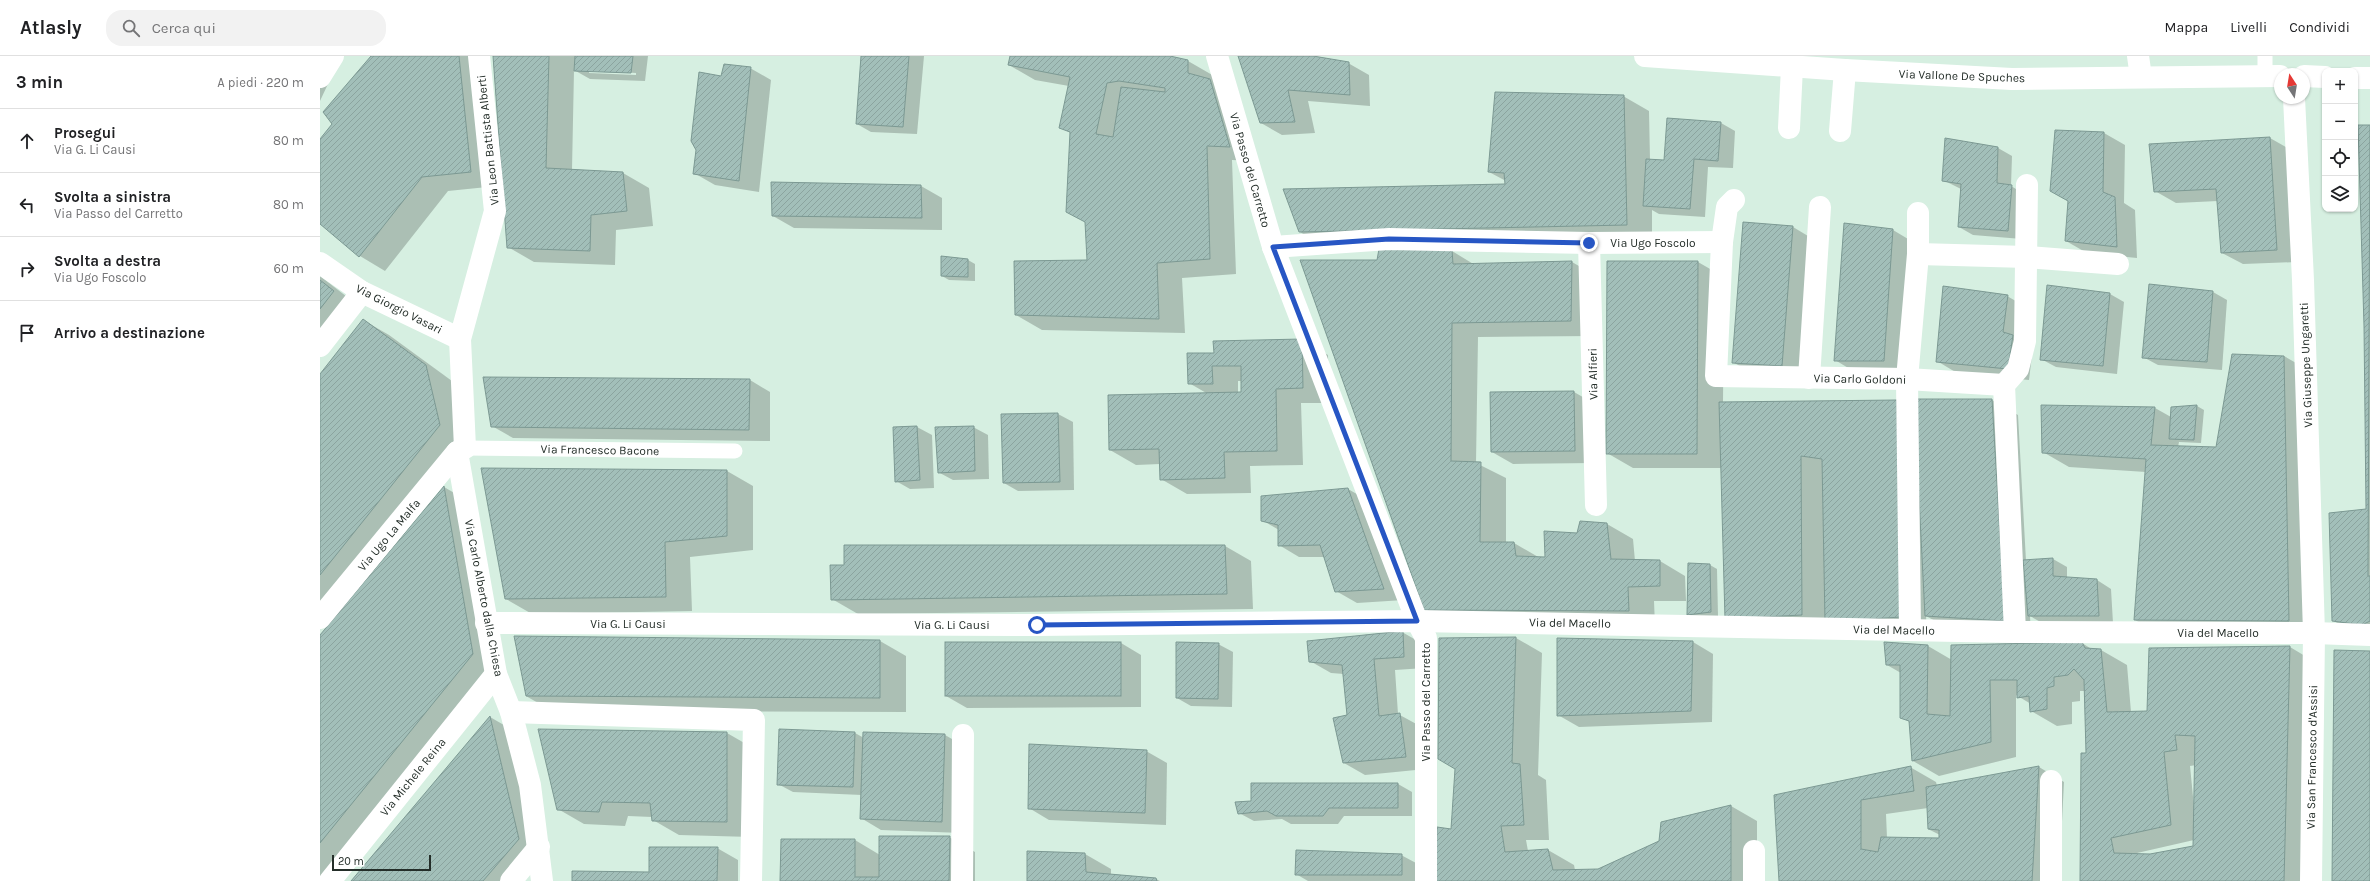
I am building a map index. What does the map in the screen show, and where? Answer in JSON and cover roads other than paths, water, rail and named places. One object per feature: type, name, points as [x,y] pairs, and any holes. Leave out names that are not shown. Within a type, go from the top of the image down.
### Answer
[{"type":"street","points":[[320,77],[333,56]]},
{"type":"street","name":"Via Leon Battista Alberti","points":[[460,339],[495,211],[479,56]]},
{"type":"street","name":"Via Passo del Carretto","points":[[1217,56],[1273,247],[1417,621],[1426,638],[1426,881]]},
{"type":"street","name":"Via Vallone De Spuches","points":[[1645,56],[1792,67],[2012,79],[2140,66],[2270,69]]},
{"type":"street","points":[[1789,128],[1792,67]]},
{"type":"street","points":[[1840,131],[1845,70]]},
{"type":"street","points":[[2310,76],[2322,77]]},
{"type":"street","points":[[2358,78],[2370,78]]},
{"type":"street","name":"Via Giuseppe Ungaretti","points":[[2294,104],[2303,280],[2314,633]]},
{"type":"street","points":[[2015,632],[2004,385],[2018,369],[2025,341],[2027,185]]},
{"type":"street","points":[[1722,242],[1727,207],[1734,200]]},
{"type":"street","points":[[1809,378],[1820,207]]},
{"type":"street","points":[[1910,630],[1907,379],[1918,254],[1918,213]]},
{"type":"street","name":"Via Ugo Foscolo","points":[[1273,247],[1389,239],[1589,243],[1722,242]]},
{"type":"street","name":"Via Carlo Goldoni","points":[[1722,242],[1716,376],[1907,379],[2004,385]]},
{"type":"street","name":"Via Alfieri","points":[[1589,243],[1596,505]]},
{"type":"street","points":[[1918,254],[2027,257],[2118,264]]},
{"type":"street","name":"Via Giorgio Vasari","points":[[320,263],[362,292],[460,339]]},
{"type":"street","points":[[320,346],[362,292]]},
{"type":"street","name":"Via Carlo Alberto dalla Chiesa","points":[[460,339],[461,450],[486,623],[496,674],[511,712],[530,785],[539,847],[542,881]]},
{"type":"street","name":"Via Ugo La Malfa","points":[[320,618],[461,450]]},
{"type":"street","name":"Via del Macello","points":[[1417,621],[2015,632],[2314,633],[2370,635]]},
{"type":"street","name":"Via G. Li Causi","points":[[486,623],[1037,625],[1417,621]]},
{"type":"street","name":"Via San Francesco d'Assisi","points":[[2311,881],[2314,633]]},
{"type":"street","name":"Via Michele Reina","points":[[330,881],[496,674]]},
{"type":"street","points":[[511,712],[754,720],[751,881]]},
{"type":"street","points":[[962,881],[963,735]]},
{"type":"street","points":[[2051,781],[2051,881]]},
{"type":"street","points":[[511,881],[539,847]]},
{"type":"street","points":[[1754,851],[1754,881]]},
{"type":"lane","name":"Via Francesco Bacone","points":[[461,450],[734,451]]}]
